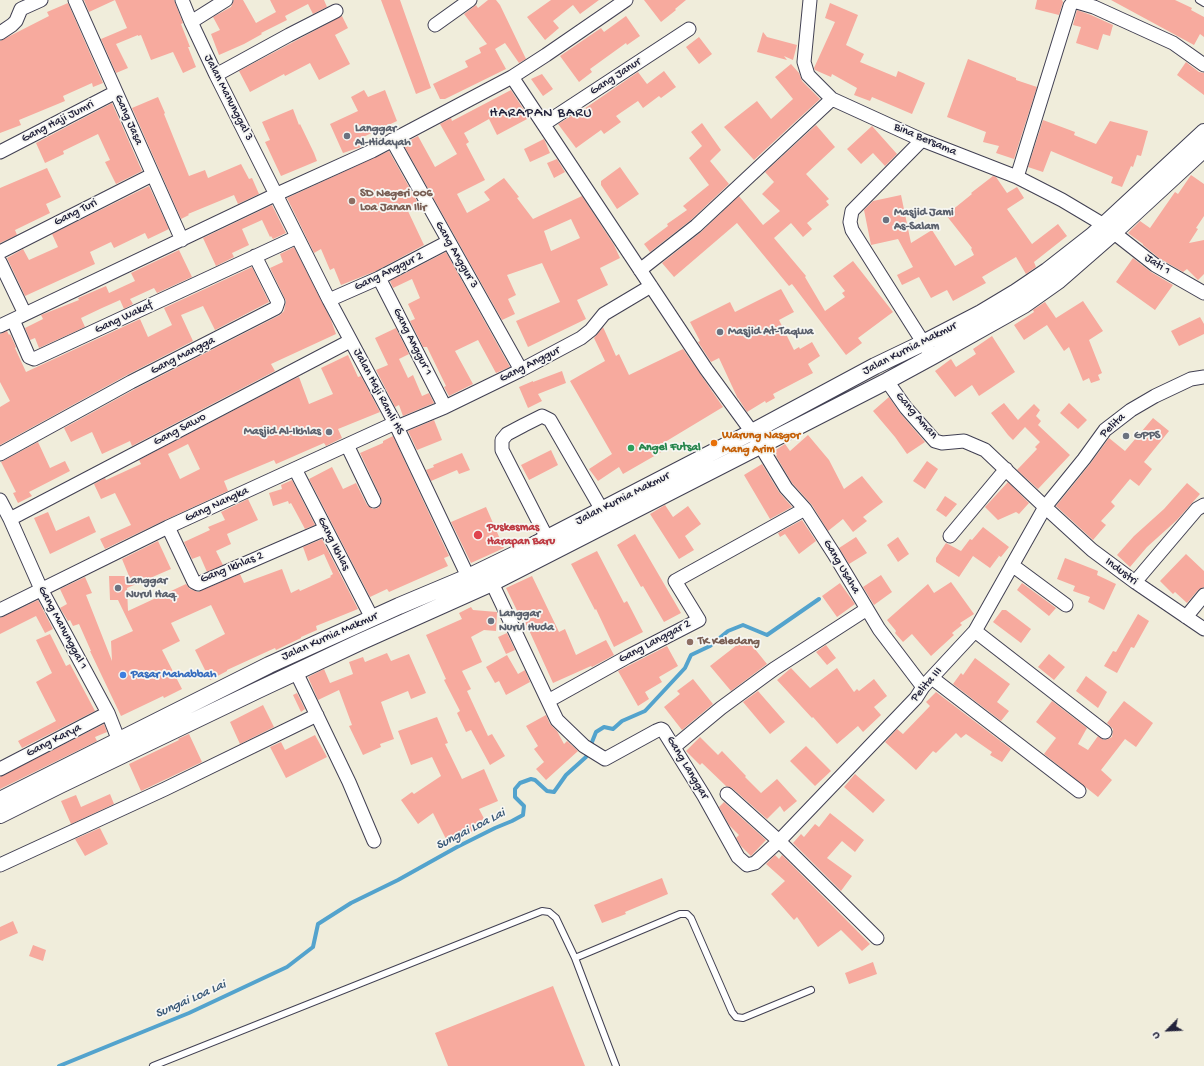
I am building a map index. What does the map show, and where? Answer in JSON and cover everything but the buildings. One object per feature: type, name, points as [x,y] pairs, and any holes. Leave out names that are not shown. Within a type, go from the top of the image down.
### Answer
[{"type":"street","points":[[0,33],[16,21],[21,9],[41,0]]},
{"type":"street","name":"Gang Jasa","points":[[75,0],[182,240]]},
{"type":"street","name":"Jalan Manunggal 3","points":[[182,0],[216,75],[277,194]]},
{"type":"street","points":[[191,22],[226,0]]},
{"type":"street","points":[[435,25],[470,0]]},
{"type":"street","points":[[0,326],[277,194],[372,151],[512,77],[626,0]]},
{"type":"street","name":"Bina Bersama","points":[[810,0],[804,62],[808,75],[832,99],[922,140],[1017,177],[1062,200],[1109,229]]},
{"type":"street","points":[[1017,177],[1071,1],[1094,7],[1172,43],[1204,66]]},
{"type":"street","points":[[216,75],[288,35],[336,12]]},
{"type":"street","name":"Gang Janur","points":[[544,124],[689,29]]},
{"type":"street","name":"Gang Usaha","points":[[512,77],[652,286],[706,370],[761,445],[786,488],[805,509],[867,609],[892,646],[928,682],[1079,791]]},
{"type":"street","name":"Gang Haji Jumri","points":[[0,152],[116,92]]},
{"type":"street","points":[[640,270],[696,226],[832,99]]},
{"type":"street","name":"Jalan Kurnia Makmur","points":[[0,815],[296,672],[476,592],[761,445],[887,382],[933,356],[1024,304],[1058,281],[1204,132]]},
{"type":"street","name":"Gang Anggur 3","points":[[392,140],[521,370]]},
{"type":"street","points":[[922,140],[852,211],[850,222],[852,230],[923,343],[933,356]]},
{"type":"street","name":"Jalan Kurnia Makmur","points":[[0,800],[269,665],[372,618],[468,577],[547,538],[752,432],[875,366],[923,343],[1016,292],[1109,229],[1204,149]]},
{"type":"street","name":"Gang Turi","points":[[0,252],[152,175]]},
{"type":"street","name":"Jalan Haji Ramli HS","points":[[277,194],[297,237],[350,341],[396,425],[476,592]]},
{"type":"street","name":"Jati 1","points":[[1109,229],[1155,265],[1204,293]]},
{"type":"street","points":[[255,256],[297,237]]},
{"type":"street","name":"Gang Anggur 2","points":[[329,300],[379,278],[448,242]]},
{"type":"street","name":"Gang Wakaf","points":[[12,320],[29,357],[34,359],[255,256]]},
{"type":"street","name":"Gang Mangga","points":[[0,454],[132,382],[276,308],[278,302],[255,256]]},
{"type":"street","points":[[0,262],[25,314]]},
{"type":"street","name":"Gang Anggur 1","points":[[379,278],[445,407]]},
{"type":"street","name":"Gang Anggur","points":[[396,425],[445,407],[521,370],[581,338],[591,330],[604,314],[652,286]]},
{"type":"street","name":"Gang Sawo","points":[[10,520],[350,341]]},
{"type":"street","name":"Pelita","points":[[1045,507],[1106,430],[1117,420],[1155,396],[1192,379],[1204,377]]},
{"type":"street","name":"Gang Aman","points":[[887,382],[906,408],[935,442],[942,443],[964,441],[985,450],[1045,507]]},
{"type":"street","points":[[547,538],[502,450],[502,440],[506,434],[542,416],[550,420],[602,510]]},
{"type":"street","name":"Gang Nangka","points":[[0,610],[168,527],[347,445],[396,425]]},
{"type":"street","points":[[347,445],[374,501]]},
{"type":"street","name":"Gang Ikhlas","points":[[295,469],[372,618]]},
{"type":"street","points":[[950,536],[1006,469]]},
{"type":"street","name":"Gang Manunggal 1","points":[[0,500],[41,589],[108,714],[119,741]]},
{"type":"street","points":[[1135,582],[1197,509],[1204,505]]},
{"type":"street","name":"Pelita III","points":[[779,841],[916,698],[928,682],[975,631],[1045,507]]},
{"type":"street","name":"Industri","points":[[1045,507],[1092,550],[1135,582],[1204,629]]},
{"type":"street","name":"Gang Langgar 2","points":[[548,702],[627,657],[699,620],[675,581],[805,509]]},
{"type":"street","name":"Gang Ikhlas 2","points":[[168,527],[194,582],[198,584],[325,529]]},
{"type":"street","points":[[1012,565],[1066,605]]},
{"type":"street","name":"Gang Langgar","points":[[492,583],[557,720],[589,749],[605,758],[661,729],[666,734],[738,857],[743,862],[747,865],[754,863],[779,841]]},
{"type":"street","points":[[1186,617],[1204,596]]},
{"type":"street","points":[[674,747],[721,708],[774,669],[867,609]]},
{"type":"street","points":[[975,631],[1105,732]]},
{"type":"street","points":[[296,672],[374,841]]},
{"type":"street","name":"Gang Karya","points":[[0,769],[108,714]]},
{"type":"street","points":[[0,865],[172,786],[317,715]]},
{"type":"street","points":[[119,741],[133,750]]},
{"type":"street","points":[[727,794],[779,841],[877,938]]},
{"type":"lane","points":[[1199,0],[1204,3]]},
{"type":"lane","points":[[153,1066],[542,911],[549,912],[556,918],[575,958],[616,1066]]},
{"type":"lane","points":[[575,958],[680,914],[687,914],[692,918],[732,1012],[736,1017],[743,1018],[811,990]]},
{"type":"waterway","name":"Sungai Loa Lai","points":[[59,1066],[189,1013],[287,967],[313,947],[318,924],[351,903],[398,880],[457,847],[523,815],[524,806],[515,797],[515,789],[520,783],[531,779],[535,780],[547,791],[554,792],[566,775],[586,757],[596,732],[604,727],[613,729],[622,721],[645,711],[685,668],[691,655],[710,646],[728,631],[743,625],[767,635],[819,599]]},
{"type":"place","name":"Langgar Al-Hidayah","points":[[347,136]]},
{"type":"place","name":"SD Negeri 006 Loa Janan Ilir","points":[[352,201]]},
{"type":"place","name":"Masjid Jami As-Salam","points":[[886,220]]},
{"type":"place","name":"Masjid At-Taqwa","points":[[720,332]]},
{"type":"place","name":"Masjid Al-Ikhlas","points":[[329,432]]},
{"type":"place","name":"GPPS","points":[[1126,436]]},
{"type":"place","name":"Warung Nasgor Mang Arim","points":[[714,443]]},
{"type":"place","name":"Angel Futsal","points":[[631,448]]},
{"type":"place","name":"Puskesmas Harapan Baru","points":[[478,535]]},
{"type":"place","name":"Langgar Nurul Haq","points":[[118,588]]},
{"type":"place","name":"Langgar Nurul Huda","points":[[491,621]]},
{"type":"place","name":"TK Keledang","points":[[690,642]]},
{"type":"place","name":"Pasar Mahabbah","points":[[123,675]]},
{"type":"district","name":"HARAPAN BARU","points":[[541,114]]}]
